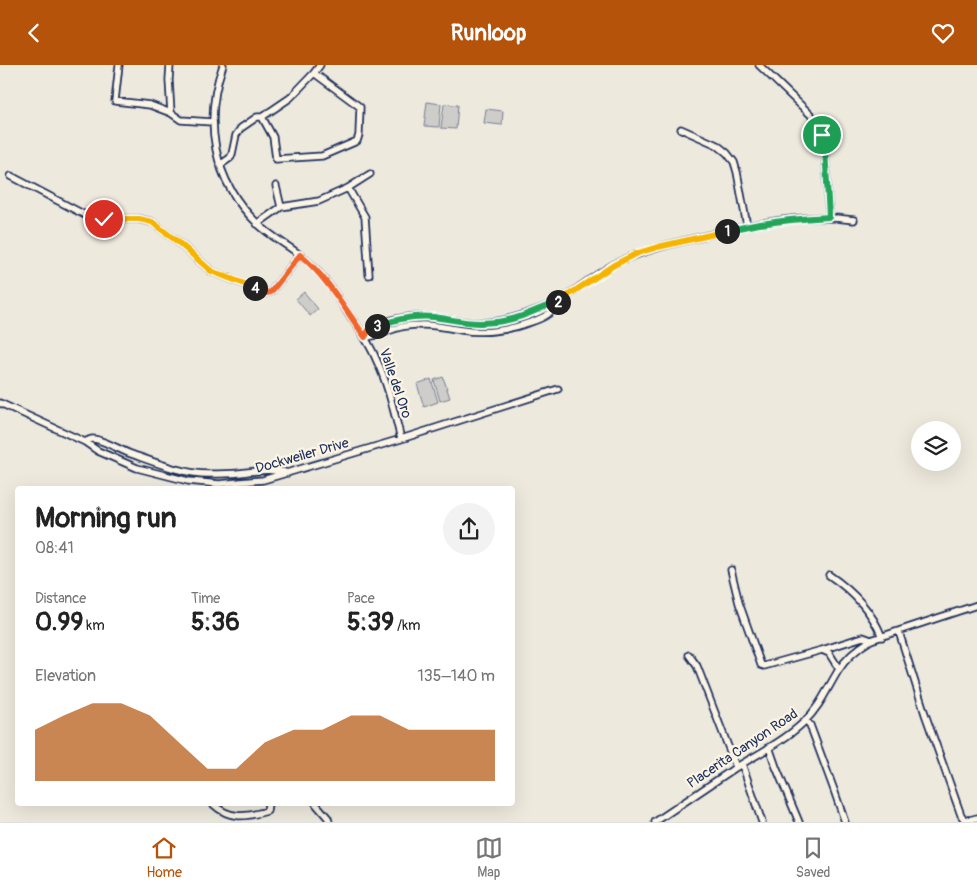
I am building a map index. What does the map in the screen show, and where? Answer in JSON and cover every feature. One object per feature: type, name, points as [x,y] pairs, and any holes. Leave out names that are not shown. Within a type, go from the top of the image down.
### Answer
[{"type":"street","points":[[119,65],[115,101],[150,105],[170,113],[181,120],[212,122]]},
{"type":"street","points":[[170,65],[170,113]]},
{"type":"street","name":"Valle del Oro","points":[[223,65],[217,84],[212,122],[220,165],[234,194],[246,211],[257,224],[313,266],[365,337],[377,359],[387,387],[401,439]]},
{"type":"street","points":[[220,165],[230,158],[236,135],[241,128],[290,99],[320,65]]},
{"type":"street","points":[[759,65],[812,116],[822,135],[825,149],[829,217]]},
{"type":"street","points":[[262,117],[274,137],[276,159],[322,156],[357,141],[360,107],[314,73]]},
{"type":"street","points":[[681,129],[717,145],[734,161],[746,226]]},
{"type":"street","points":[[257,224],[281,207],[319,201],[348,188],[370,174]]},
{"type":"street","points":[[11,176],[85,215],[104,219],[139,219],[152,222],[211,271],[267,293],[271,292],[300,255]]},
{"type":"street","points":[[276,185],[281,207]]},
{"type":"street","points":[[348,188],[365,217],[369,275]]},
{"type":"street","points":[[365,337],[373,337],[407,325],[423,324],[475,332],[520,326],[549,313],[560,302],[614,265],[638,253],[746,226],[792,219],[829,217],[854,220]]},
{"type":"street","name":"Dockweiler Drive","points":[[0,403],[137,468],[188,481],[219,484],[263,480],[289,473],[558,389]]},
{"type":"street","points":[[85,442],[92,439],[100,440],[125,452],[193,473],[279,470],[289,473]]},
{"type":"street","points":[[732,570],[739,603],[761,665],[764,666],[863,637],[871,640]]},
{"type":"street","points":[[829,575],[856,597],[867,611],[882,637]]},
{"type":"street","name":"Placerita Canyon Road","points":[[656,822],[769,747],[806,720],[818,706],[839,669],[856,651],[871,640],[977,605]]},
{"type":"street","points":[[899,632],[960,815],[964,819],[969,820],[977,818]]},
{"type":"street","points":[[822,650],[829,653],[839,669]]},
{"type":"street","points":[[688,655],[697,666],[762,822]]},
{"type":"street","points":[[806,720],[810,725],[845,822]]},
{"type":"street","points":[[769,747],[799,822]]},
{"type":"street","points":[[215,806],[237,817],[250,816],[267,811],[268,806]]},
{"type":"street","points":[[318,806],[329,822]]},
{"type":"shaded area","points":[[427,102],[441,104],[439,127],[424,126]]},
{"type":"shaded area","points":[[444,104],[458,105],[456,129],[441,128]]},
{"type":"shaded area","points":[[486,109],[503,111],[502,125],[484,123]]},
{"type":"shaded area","points":[[304,292],[318,309],[310,316],[296,299]]},
{"type":"shaded area","points":[[443,377],[450,398],[440,401],[434,380]]},
{"type":"shaded area","points":[[431,379],[438,402],[424,407],[417,384]]},
{"type":"route","points":[[104,219],[139,219],[152,222],[211,271],[267,293],[271,292],[300,255],[324,279],[365,337],[369,330],[376,326],[405,317],[433,317],[468,323],[480,323],[520,317],[544,306],[560,302],[614,265],[638,253],[746,226],[792,219],[829,217],[825,149],[822,135]]}]
